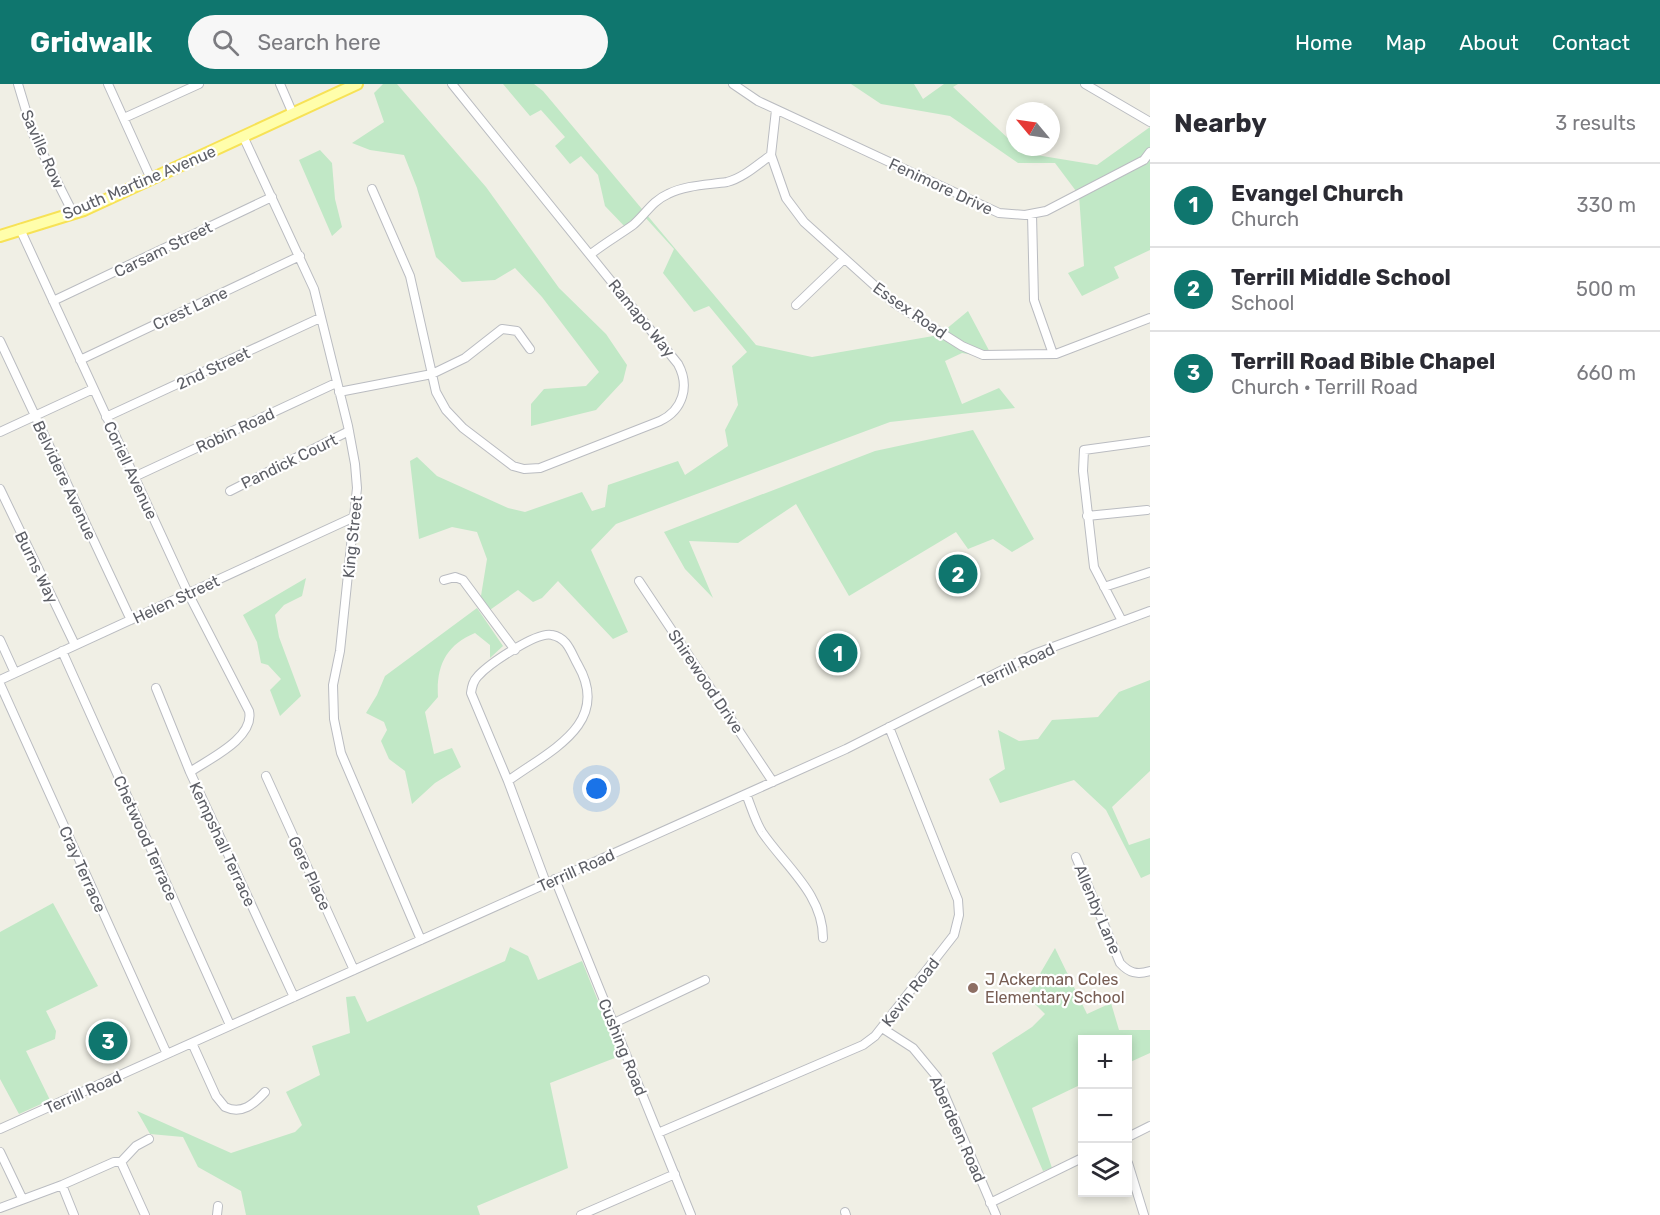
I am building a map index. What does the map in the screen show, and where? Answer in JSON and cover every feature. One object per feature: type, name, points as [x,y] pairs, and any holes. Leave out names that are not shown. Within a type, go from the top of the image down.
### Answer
[{"type":"main road","name":"South Martine Avenue","points":[[0,236],[72,213],[357,84]]},
{"type":"street","name":"Saville Row","points":[[18,84],[33,134],[72,213]]},
{"type":"street","points":[[108,84],[151,179]]},
{"type":"street","points":[[124,118],[199,84]]},
{"type":"street","points":[[280,84],[293,114]]},
{"type":"street","name":"Ramapo Way","points":[[432,374],[440,400],[451,416],[506,461],[524,469],[540,468],[667,418],[676,409],[684,395],[682,371],[591,254],[452,84]]},
{"type":"street","name":"Fenimore Drive","points":[[733,84],[776,110],[999,213],[1032,214],[1046,211],[1144,160],[1150,152]]},
{"type":"street","points":[[1085,84],[1150,122]]},
{"type":"street","name":"Essex Road","points":[[776,110],[771,155],[786,198],[804,222],[894,303],[962,346],[983,355],[1053,354],[1150,318]]},
{"type":"street","name":"King Street","points":[[243,136],[314,289],[349,431],[357,476],[341,640],[333,685],[334,719],[341,753],[421,940]]},
{"type":"street","points":[[591,254],[611,237],[636,223],[647,209],[669,193],[696,185],[729,181],[745,174],[771,155]]},
{"type":"street","points":[[372,189],[410,276],[432,374]]},
{"type":"street","name":"Carsam Street","points":[[53,301],[272,197]]},
{"type":"street","points":[[1032,214],[1034,300],[1053,354]]},
{"type":"street","name":"Coriell Avenue","points":[[20,229],[188,593],[248,707],[250,721],[245,733],[190,772]]},
{"type":"street","name":"Crest Lane","points":[[80,360],[300,256]]},
{"type":"street","points":[[796,305],[844,259]]},
{"type":"street","name":"2nd Street","points":[[106,417],[320,318]]},
{"type":"street","points":[[339,392],[432,374],[465,358],[502,328],[517,331],[530,349]]},
{"type":"street","name":"Belvidere Avenue","points":[[0,341],[131,620]]},
{"type":"street","name":"Robin Road","points":[[134,477],[336,383]]},
{"type":"street","points":[[0,432],[93,389]]},
{"type":"street","name":"Pandick Court","points":[[230,491],[349,431]]},
{"type":"street","points":[[1122,621],[1094,567],[1083,471],[1084,450],[1150,441]]},
{"type":"street","name":"Burns Way","points":[[0,489],[75,645]]},
{"type":"street","points":[[1087,516],[1147,510]]},
{"type":"street","name":"Helen Street","points":[[0,682],[62,651],[352,519]]},
{"type":"street","points":[[1104,587],[1150,572]]},
{"type":"street","points":[[444,580],[455,577],[463,580],[515,650]]},
{"type":"street","name":"Shirewood Drive","points":[[639,581],[773,782]]},
{"type":"street","name":"Terrill Road","points":[[0,1129],[773,782],[1034,654],[1150,611]]},
{"type":"street","points":[[508,781],[572,734],[583,720],[589,698],[587,680],[562,640],[552,635],[541,635],[515,650],[477,676],[471,688],[474,701],[508,781],[546,884]]},
{"type":"street","points":[[0,640],[15,673]]},
{"type":"street","name":"Chetwood Terrace","points":[[62,651],[230,1026]]},
{"type":"street","name":"Cray Terrace","points":[[0,682],[167,1054]]},
{"type":"street","name":"Kempshall Terrace","points":[[156,688],[190,772],[294,997]]},
{"type":"street","name":"Kevin Road","points":[[658,1133],[863,1045],[882,1028],[949,943],[959,915],[956,896],[888,727]]},
{"type":"street","name":"Gere Place","points":[[266,776],[354,970]]},
{"type":"street","points":[[746,794],[760,829],[800,878],[811,896],[823,929],[823,938]]},
{"type":"street","name":"Allenby Lane","points":[[1076,857],[1120,963],[1126,970],[1134,973],[1150,971]]},
{"type":"street","name":"Cushing Road","points":[[555,879],[691,1215]]},
{"type":"street","points":[[614,1023],[705,980]]},
{"type":"street","name":"Aberdeen Road","points":[[882,1028],[913,1048],[937,1077],[996,1215]]},
{"type":"street","points":[[192,1042],[216,1096],[225,1107],[243,1110],[256,1102],[265,1092]]},
{"type":"street","points":[[1132,1135],[1150,1126]]},
{"type":"street","points":[[0,1208],[22,1198],[63,1185],[114,1162],[122,1162],[136,1146],[149,1139]]},
{"type":"street","points":[[0,1152],[22,1198]]},
{"type":"street","points":[[990,1203],[1078,1160]]},
{"type":"street","points":[[122,1162],[145,1215]]},
{"type":"street","points":[[581,1215],[675,1174]]},
{"type":"street","points":[[1132,1176],[1144,1215]]},
{"type":"street","points":[[63,1185],[74,1215]]},
{"type":"green space","points":[[383,84],[397,84],[486,187],[559,288],[606,334],[627,365],[623,381],[596,410],[531,426],[531,404],[544,389],[586,386],[599,372],[542,297],[515,268],[495,280],[462,282],[436,257],[417,188],[404,155],[370,150],[352,143],[384,122],[374,93]]},
{"type":"green space","points":[[503,84],[534,84],[543,91],[756,345],[812,357],[939,335],[968,311],[993,358],[962,353],[945,361],[962,404],[999,388],[1015,408],[890,422],[616,524],[591,550],[628,632],[613,639],[558,581],[542,598],[533,602],[518,590],[487,612],[480,602],[487,559],[477,532],[452,527],[419,539],[410,461],[417,457],[437,476],[508,508],[525,512],[582,492],[592,511],[605,507],[608,485],[678,461],[685,475],[728,446],[725,430],[738,405],[732,366],[747,352],[709,306],[694,312],[663,273],[674,249],[643,215],[628,230],[605,206],[598,175],[581,156],[570,164],[555,146],[565,137],[541,110],[530,116]]},
{"type":"green space","points":[[851,84],[914,84],[923,99],[944,84],[958,84],[953,87],[1006,136],[1006,155],[950,116],[881,104]]},
{"type":"green space","points":[[1150,127],[1150,250],[1114,267],[1119,278],[1082,296],[1068,273],[1084,266],[1079,195],[1055,163],[1018,163],[1008,156],[1042,156],[1097,165]]},
{"type":"green space","points":[[320,150],[332,163],[335,199],[342,227],[332,236],[299,160]]},
{"type":"green space","points":[[973,430],[1034,539],[1012,552],[993,539],[968,549],[956,532],[849,596],[796,504],[738,543],[689,541],[713,598],[685,569],[664,532],[875,451]]},
{"type":"green space","points":[[306,578],[302,596],[284,605],[275,615],[279,637],[301,696],[280,716],[270,690],[281,679],[268,665],[261,663],[257,642],[243,615]]},
{"type":"green space","points":[[477,608],[503,646],[490,658],[490,645],[475,633],[457,644],[445,658],[439,676],[438,697],[425,712],[434,754],[452,748],[461,767],[435,783],[412,804],[405,771],[389,759],[381,741],[387,730],[384,722],[366,713],[385,676]]},
{"type":"green space","points":[[1150,680],[1150,771],[1112,807],[1129,845],[1150,838],[1150,874],[1141,878],[1106,810],[1074,780],[1000,803],[989,779],[1005,769],[998,730],[1019,741],[1038,739],[1052,720],[1098,717],[1119,692]]},
{"type":"green space","points":[[53,903],[98,986],[46,1011],[56,1031],[55,1039],[26,1051],[50,1100],[19,1114],[0,1079],[0,932]]},
{"type":"green space","points":[[510,947],[528,956],[538,980],[582,961],[620,1056],[550,1083],[568,1168],[477,1206],[480,1215],[246,1215],[241,1191],[198,1167],[183,1137],[150,1134],[137,1111],[231,1153],[295,1132],[302,1125],[286,1092],[320,1075],[312,1046],[350,1033],[346,997],[355,996],[367,1022],[505,961]]},
{"type":"green space","points":[[1055,948],[1087,1014],[1111,1003],[1119,1030],[1150,1030],[1150,1053],[1132,1061],[1132,1035],[1078,1035],[1078,1086],[1032,1108],[1052,1168],[1043,1171],[992,1053],[1032,1027],[1045,1014],[1027,996]]},
{"type":"place","name":"Terrill Middle School","points":[[958,574]]},
{"type":"place","name":"Evangel Church","points":[[838,653]]},
{"type":"place","name":"J Ackerman Coles Elementary School","points":[[973,988]]},
{"type":"place","name":"Terrill Road Bible Chapel","points":[[108,1041]]}]
